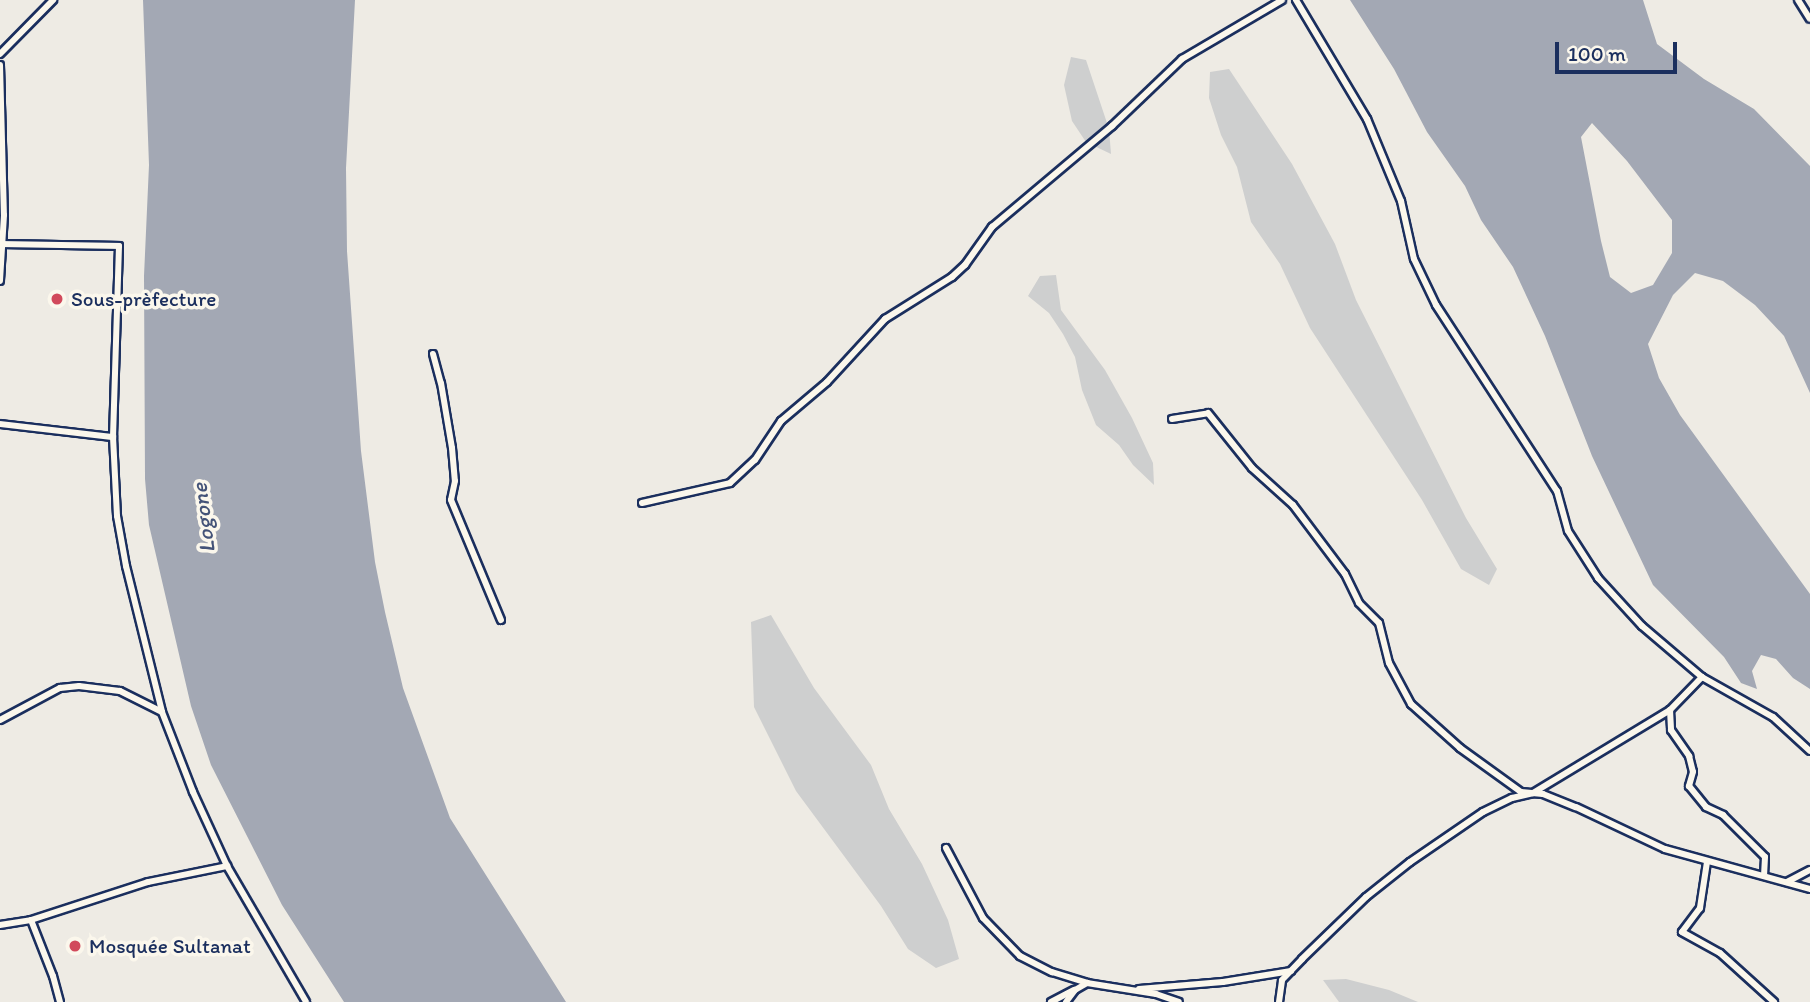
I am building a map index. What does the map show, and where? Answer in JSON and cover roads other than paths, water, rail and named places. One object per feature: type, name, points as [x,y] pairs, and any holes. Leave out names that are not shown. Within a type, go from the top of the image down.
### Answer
[{"type":"street","points":[[0,54],[53,0]]},
{"type":"street","points":[[642,503],[730,483],[755,460],[780,421],[827,382],[886,319],[952,277],[965,265],[992,227],[1094,141],[1182,60],[1282,0]]},
{"type":"street","points":[[1296,0],[1367,119],[1401,201],[1414,259],[1436,305],[1557,491],[1567,531],[1598,578],[1642,626],[1702,677],[1773,717],[1810,751]]},
{"type":"street","points":[[1798,0],[1810,19]]},
{"type":"street","points":[[0,65],[3,244],[0,281]]},
{"type":"street","points":[[3,244],[120,246],[113,437],[117,516],[125,566],[162,712],[193,792],[227,866],[306,1002]]},
{"type":"street","points":[[433,355],[441,383],[452,448],[454,481],[451,500],[501,620]]},
{"type":"street","points":[[1172,419],[1208,413],[1252,468],[1293,505],[1345,574],[1359,603],[1379,623],[1390,663],[1411,704],[1460,748],[1521,792],[1533,793],[1576,807],[1665,849],[1810,889]]},
{"type":"street","points":[[0,424],[113,437]]},
{"type":"street","points":[[1279,1002],[1282,980],[1366,897],[1410,862],[1483,812],[1512,798],[1533,793],[1670,710],[1702,677]]},
{"type":"street","points":[[0,720],[60,688],[79,686],[120,691],[162,712]]},
{"type":"street","points":[[1670,710],[1671,730],[1689,756],[1693,772],[1689,786],[1706,807],[1723,815],[1765,857],[1764,876]]},
{"type":"street","points":[[946,848],[983,918],[1006,945],[1036,965],[1087,983],[1134,990],[1179,1002]]},
{"type":"street","points":[[1707,862],[1700,908],[1682,932],[1720,953],[1774,1002]]},
{"type":"street","points":[[0,925],[31,920],[148,883],[227,866]]},
{"type":"street","points":[[1787,882],[1810,870]]},
{"type":"street","points":[[31,920],[60,1002]]},
{"type":"street","points":[[1134,990],[1223,982],[1291,971]]},
{"type":"street","points":[[1051,1002],[1087,983]]},
{"type":"street","points":[[1066,1002],[1075,990]]},
{"type":"water","name":"Logone","points":[[143,0],[355,0],[346,168],[347,251],[361,451],[375,562],[385,612],[403,688],[450,818],[566,1002],[344,1002],[282,905],[211,765],[191,706],[149,525],[145,479],[144,276],[149,165]]},
{"type":"water","points":[[1350,0],[1643,0],[1657,44],[1704,79],[1754,109],[1810,166],[1810,393],[1784,336],[1755,305],[1723,281],[1695,273],[1673,295],[1648,344],[1659,378],[1680,415],[1810,594],[1810,689],[1793,678],[1776,659],[1761,655],[1752,671],[1757,689],[1741,683],[1724,657],[1653,585],[1592,456],[1545,336],[1513,267],[1481,220],[1465,186],[1427,132],[1394,69]],"holes":[[[1592,123],[1627,161],[1672,220],[1672,253],[1653,285],[1631,293],[1610,277],[1581,137]]]},
{"type":"place","name":"Sous-prèfecture","points":[[57,299]]},
{"type":"place","name":"Mosquée Sultanat","points":[[75,946]]}]
